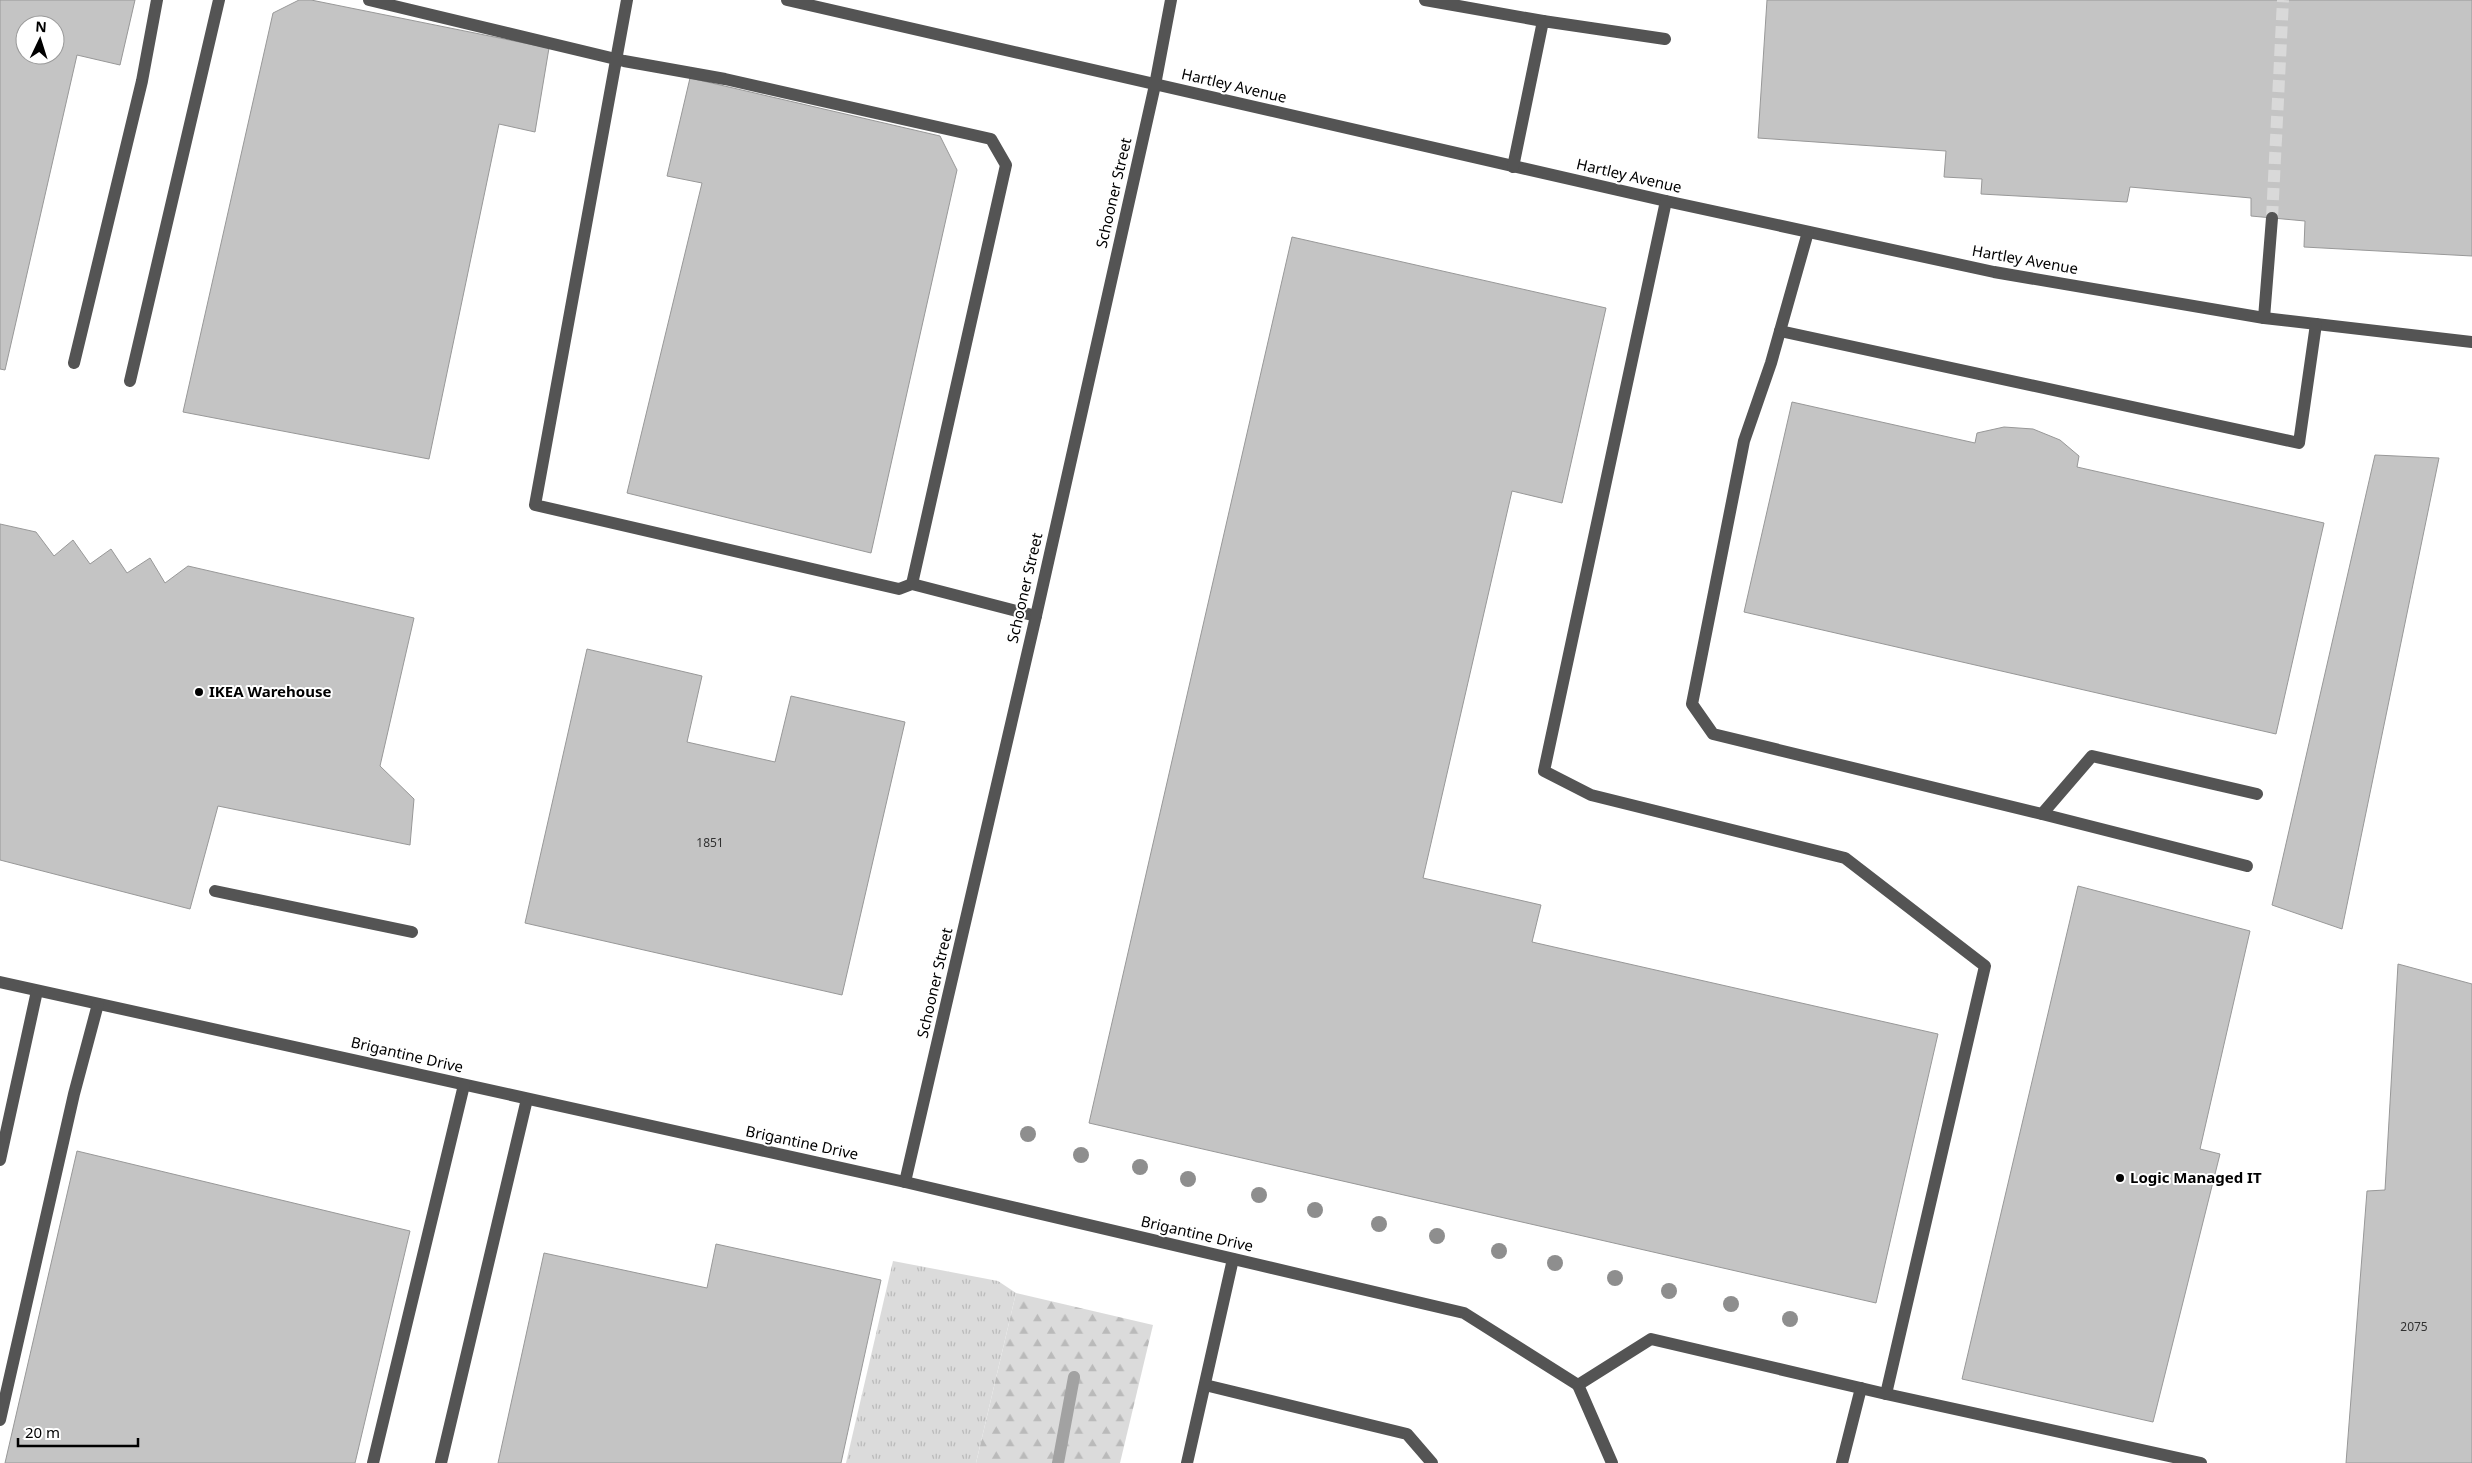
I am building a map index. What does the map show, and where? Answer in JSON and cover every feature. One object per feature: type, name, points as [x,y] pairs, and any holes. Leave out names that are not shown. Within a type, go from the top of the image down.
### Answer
[{"type":"street","points":[[74,363],[142,81],[157,0]]},
{"type":"street","points":[[130,381],[219,0]]},
{"type":"street","points":[[369,0],[615,58],[725,79],[991,139],[1006,164],[912,584]]},
{"type":"street","points":[[627,0],[535,505],[899,589],[912,584],[1036,616]]},
{"type":"street","name":"Hartley Avenue","points":[[787,0],[1666,201],[1994,272],[2264,318],[2472,342]]},
{"type":"street","name":"Schooner Street","points":[[905,1182],[1036,616],[1155,85],[1171,0]]},
{"type":"street","points":[[1425,0],[1543,21],[1665,39]]},
{"type":"street","points":[[1513,166],[1543,21]]},
{"type":"street","points":[[1666,201],[1544,772],[1591,796],[1845,858],[1985,966],[1886,1394]]},
{"type":"street","points":[[2264,318],[2272,218]]},
{"type":"street","points":[[1808,232],[1780,331],[1744,441],[1692,704],[1713,734],[2247,866]]},
{"type":"street","points":[[1780,331],[2300,443],[2316,324]]},
{"type":"street","points":[[2042,814],[2092,756],[2257,794]]},
{"type":"street","points":[[215,891],[412,932]]},
{"type":"street","name":"Brigantine Drive","points":[[0,982],[905,1182],[1464,1313],[1578,1385]]},
{"type":"street","points":[[0,1160],[37,991]]},
{"type":"street","points":[[0,1420],[74,1094],[98,1004]]},
{"type":"street","points":[[373,1463],[464,1085]]},
{"type":"street","points":[[441,1463],[527,1099]]},
{"type":"street","points":[[1187,1463],[1233,1259]]},
{"type":"street","points":[[1612,1463],[1578,1385],[1651,1339],[1886,1394],[2201,1463]]},
{"type":"street","points":[[1205,1385],[1407,1434],[1432,1463]]},
{"type":"street","points":[[1842,1463],[1861,1388]]},
{"type":"green space","points":[[893,1261],[998,1281],[1016,1293],[976,1463],[846,1463]]},
{"type":"green space","points":[[1016,1293],[1153,1325],[1120,1463],[976,1463]]},
{"type":"building","points":[[0,0],[135,0],[120,65],[77,55],[5,370],[0,369]]},
{"type":"building","points":[[299,0],[311,0],[549,48],[535,132],[499,124],[429,459],[183,412],[273,13]]},
{"type":"building","points":[[1767,0],[2472,0],[2472,256],[2304,247],[2305,221],[2251,216],[2251,198],[2130,187],[2127,202],[1981,194],[1982,179],[1944,177],[1946,151],[1758,138]]},
{"type":"building","points":[[690,78],[940,136],[957,170],[871,553],[627,493],[702,183],[667,176]]},
{"type":"building","points":[[1292,237],[1606,308],[1562,503],[1512,491],[1423,878],[1541,905],[1532,942],[1938,1034],[1876,1303],[1089,1123]]},
{"type":"building","points":[[1792,402],[1975,443],[1977,433],[2004,427],[2033,429],[2060,440],[2079,456],[2077,467],[2324,523],[2276,734],[1744,612]]},
{"type":"building","points":[[2375,455],[2439,458],[2342,929],[2272,905]]},
{"type":"building","name":"IKEA Warehouse","points":[[0,524],[36,532],[54,556],[73,540],[90,564],[111,549],[127,573],[150,558],[165,583],[188,566],[414,618],[380,766],[414,799],[410,845],[218,806],[190,909],[0,860]]},
{"type":"building","points":[[587,649],[702,676],[687,742],[775,762],[791,696],[905,722],[842,995],[525,923]]},
{"type":"building","points":[[2078,886],[2250,931],[2200,1149],[2220,1154],[2153,1422],[1962,1379]]},
{"type":"building","points":[[2398,964],[2472,984],[2472,1463],[2346,1463],[2367,1191],[2385,1190]]},
{"type":"building","points":[[77,1151],[410,1231],[355,1463],[5,1463]]},
{"type":"building","points":[[716,1244],[881,1280],[841,1463],[498,1463],[544,1253],[707,1288]]},
{"type":"waterway","points":[[1058,1463],[1074,1377]]},
{"type":"tunnel","points":[[2272,218],[2283,0]]},
{"type":"place","name":"IKEA Warehouse","points":[[199,692]]},
{"type":"place","name":"Logic Managed IT","points":[[2120,1178]]}]
